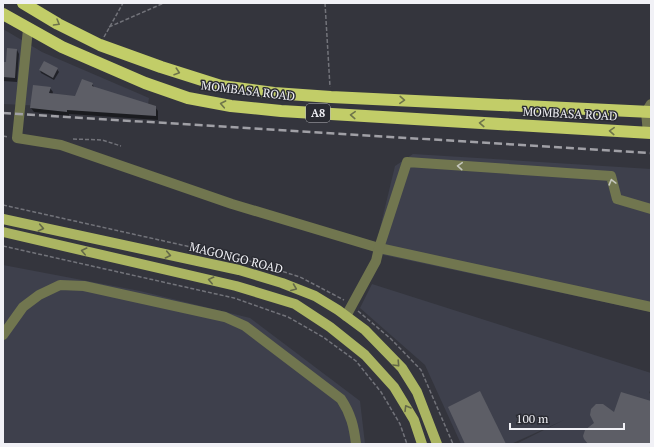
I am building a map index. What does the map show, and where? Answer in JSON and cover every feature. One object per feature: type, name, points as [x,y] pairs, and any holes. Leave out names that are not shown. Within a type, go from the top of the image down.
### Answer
[{"type":"highway","name":"MOMBASA ROAD","points":[[23,3],[58,24],[100,45],[160,67],[221,86],[274,93],[331,97],[649,109]]},
{"type":"highway","name":"MOMBASA ROAD","points":[[3,14],[62,47],[146,83],[188,98],[231,106],[281,111],[650,133]]},
{"type":"main road","name":"MAGONGO ROAD","points":[[3,219],[239,270],[282,283],[315,296],[365,330],[402,368],[417,392],[437,444]]},
{"type":"main road","points":[[3,232],[236,286],[295,304],[330,327],[365,355],[394,387],[414,420],[422,444]]},
{"type":"main road","points":[[236,286],[239,270]]},
{"type":"street","points":[[28,29],[17,138],[61,145],[232,204],[379,248],[651,307]]},
{"type":"street","points":[[649,109],[650,133]]},
{"type":"street","points":[[346,316],[376,261],[407,162],[611,176],[617,199],[651,209]]},
{"type":"street","points":[[3,335],[22,307],[39,295],[60,285],[84,286],[226,317],[245,326],[341,400],[350,412],[356,444]]},
{"type":"path","points":[[100,45],[123,3]]},
{"type":"path","points":[[108,28],[164,3]]},
{"type":"path","points":[[325,3],[331,97]]},
{"type":"path","points":[[61,145],[68,139],[102,140],[121,146]]},
{"type":"shaded area","points":[[3,29],[42,52],[149,98],[147,111],[3,104]]},
{"type":"shaded area","points":[[413,154],[651,169],[651,312],[374,253],[395,166]]},
{"type":"shaded area","points":[[3,265],[140,291],[250,318],[360,401],[365,444],[3,444]]},
{"type":"shaded area","points":[[372,284],[651,373],[651,388],[649,393],[651,394],[651,444],[516,444],[564,420],[511,444],[461,444],[425,365],[360,308]]},
{"type":"building","points":[[7,48],[17,49],[15,78],[3,77],[3,62],[6,62]]},
{"type":"building","points":[[44,61],[58,68],[53,78],[39,70]]},
{"type":"building","points":[[82,79],[93,83],[92,86],[156,106],[156,116],[67,110],[67,112],[30,108],[33,85],[51,87],[49,93],[75,96]]},
{"type":"building","points":[[480,391],[506,444],[465,444],[448,407]]},
{"type":"building","points":[[621,392],[651,401],[651,444],[588,444],[583,436],[585,430],[594,423],[590,415],[591,409],[596,404],[603,404],[614,412]]},
{"type":"railway","points":[[3,113],[651,153]]}]
